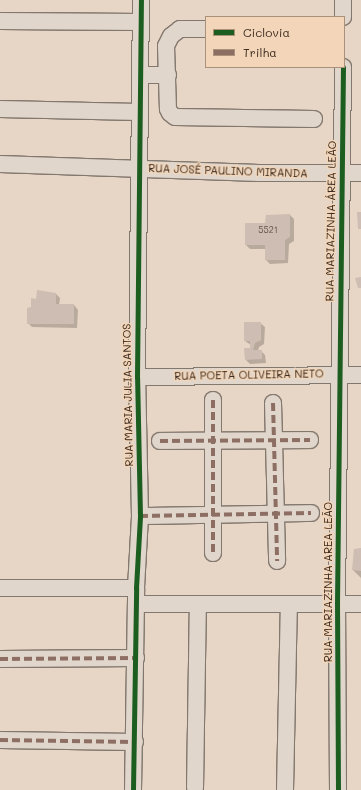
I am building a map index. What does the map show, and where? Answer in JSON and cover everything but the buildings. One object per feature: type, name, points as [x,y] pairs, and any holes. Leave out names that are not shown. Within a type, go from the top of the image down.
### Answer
[{"type":"street","name":"RUA MARIA JULIA SANTOS","points":[[133,790],[135,742],[136,588],[140,516],[138,377],[138,168],[140,75],[136,22],[141,0]]},
{"type":"street","points":[[343,0],[343,16]]},
{"type":"street","points":[[0,21],[136,22]]},
{"type":"street","points":[[205,29],[180,29],[171,36],[166,46],[162,75],[168,110],[175,117],[314,119]]},
{"type":"street","name":"RUA MARIAZINHA ÁREA LEÃO","points":[[339,374],[343,68]]},
{"type":"street","points":[[140,75],[162,75]]},
{"type":"street","points":[[0,109],[139,112]]},
{"type":"street","name":"RUA JOSÉ PAULINO MIRANDA","points":[[0,164],[259,173],[361,173]]},
{"type":"street","name":"RUA MARIAZINHA AREA LEÃO","points":[[338,790],[339,374]]},
{"type":"street","name":"RUA POETA OLIVEIRA NETO","points":[[138,377],[361,375]]},
{"type":"street","points":[[213,400],[213,553]]},
{"type":"street","points":[[273,403],[277,561]]},
{"type":"street","points":[[160,441],[310,440]]},
{"type":"street","points":[[140,516],[311,513]]},
{"type":"street","points":[[0,588],[136,588]]},
{"type":"street","points":[[137,604],[361,604]]},
{"type":"street","points":[[195,788],[198,604]]},
{"type":"street","points":[[285,790],[289,604]]},
{"type":"street","points":[[0,659],[136,658]]},
{"type":"street","points":[[0,740],[135,742]]},
{"type":"marked path","points":[[213,400],[213,553]]},
{"type":"marked path","points":[[273,403],[277,561]]},
{"type":"marked path","points":[[160,441],[310,440]]},
{"type":"marked path","points":[[140,516],[311,513]]},
{"type":"marked path","points":[[0,659],[136,658]]},
{"type":"marked path","points":[[0,740],[135,742]]},
{"type":"cycle path","points":[[133,790],[136,588],[140,516],[137,377],[141,0]]},
{"type":"cycle path","points":[[338,790],[337,604],[343,68]]}]
